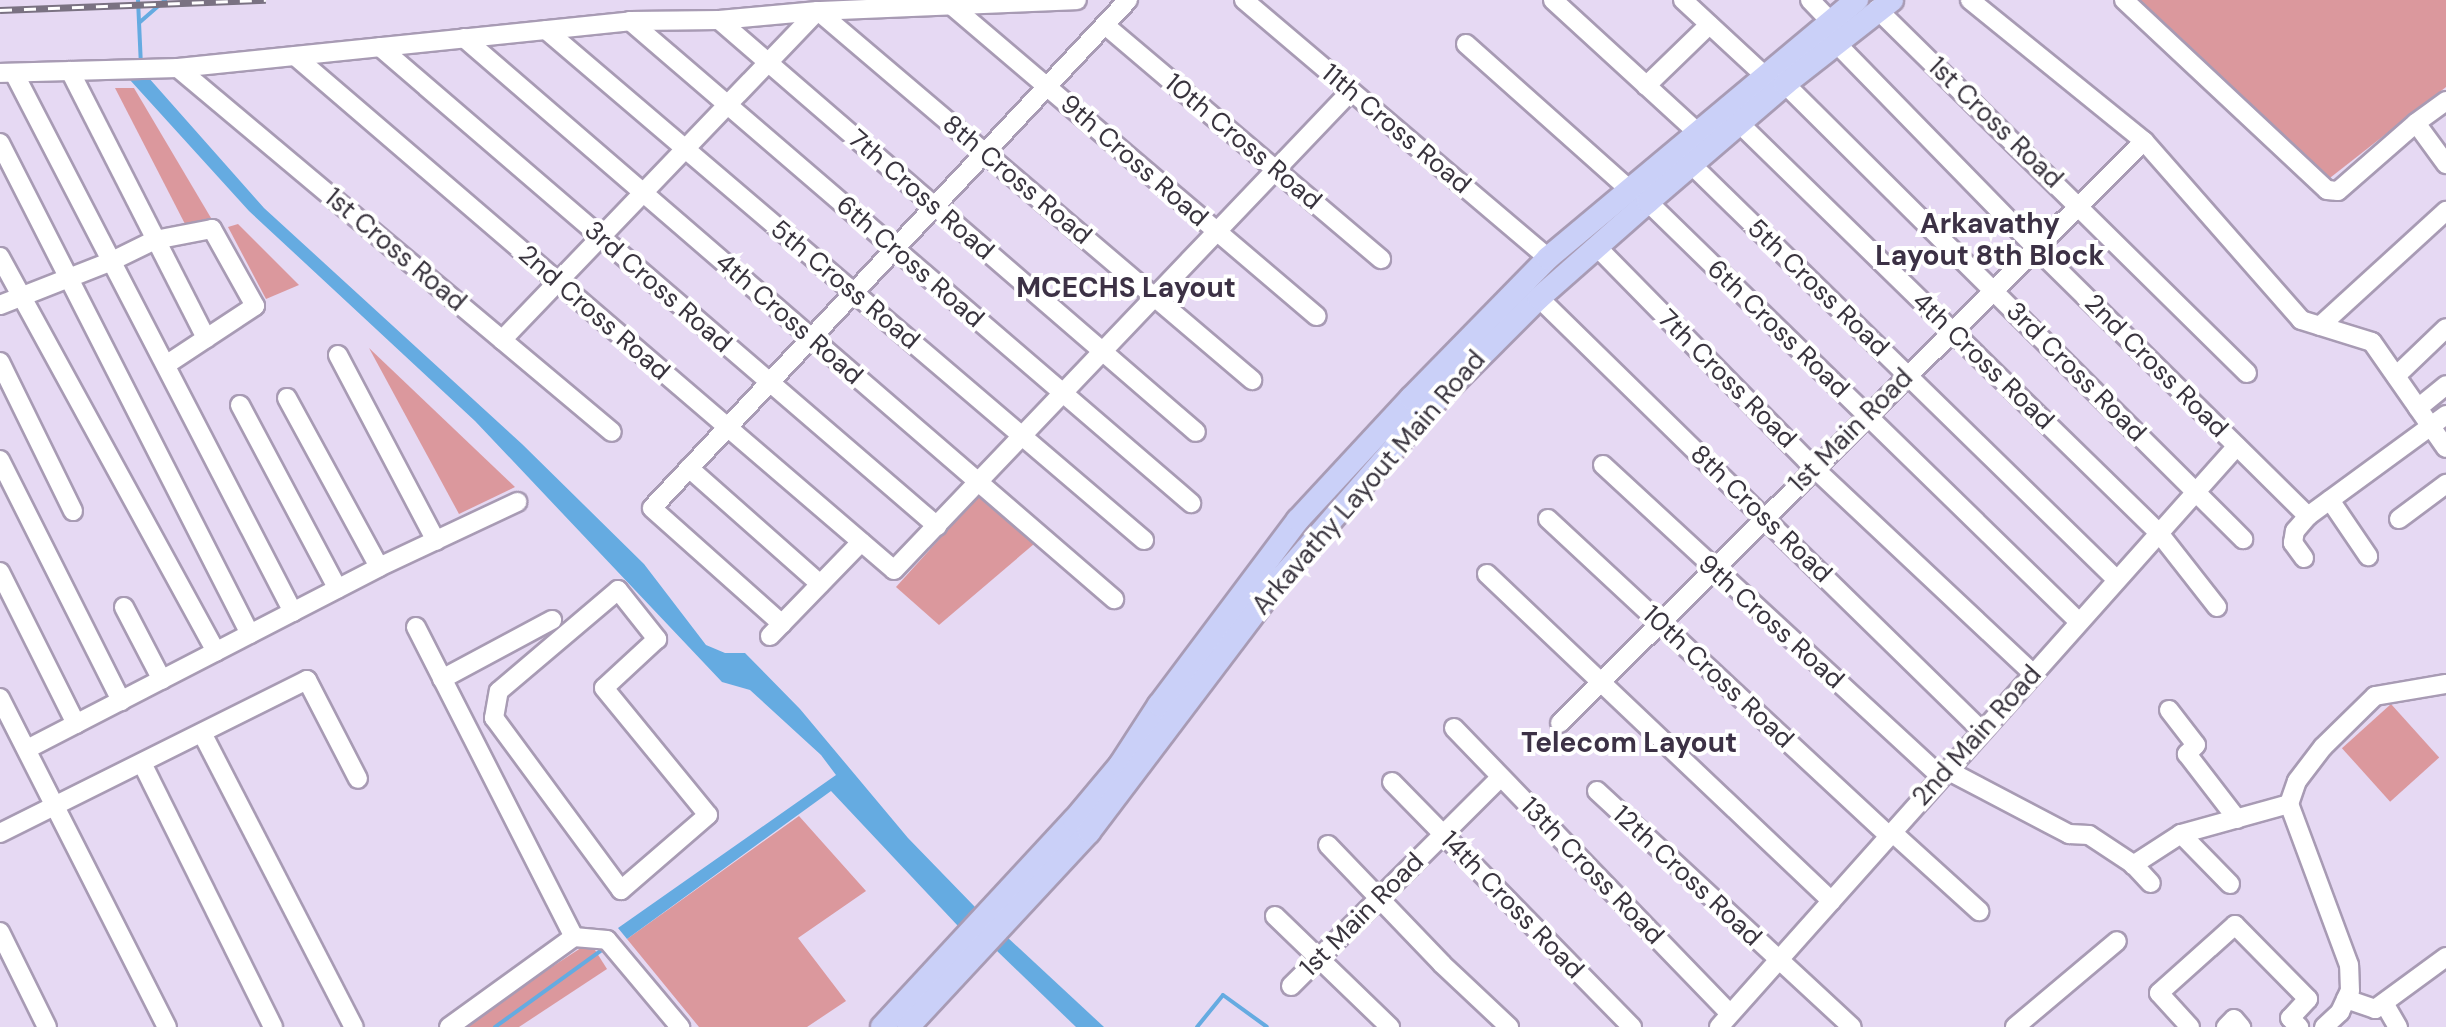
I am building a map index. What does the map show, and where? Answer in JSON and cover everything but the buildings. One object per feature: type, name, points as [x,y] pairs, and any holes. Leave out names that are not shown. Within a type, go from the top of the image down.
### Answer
[{"type":"main road","name":"Arkavathy Layout Main Road","points":[[1272,571],[1298,520],[1411,398],[1548,258],[1829,20],[1875,3]]},
{"type":"main road","name":"Arkavathy Layout Main Road","points":[[882,1027],[996,919],[1120,765],[1159,705],[1272,571],[1430,407],[1539,298],[1739,123],[1837,44],[1875,3]]},
{"type":"main road","points":[[1829,20],[1837,44]]},
{"type":"main road","name":"Arkavathy Layout Main Road","points":[[908,1027],[969,947]]},
{"type":"street","points":[[293,612],[112,261],[7,73],[178,68],[630,21],[719,20],[818,11],[1077,0]]},
{"type":"street","points":[[861,542],[776,630],[652,508],[1128,0]]},
{"type":"street","name":"11th Cross Road","points":[[1244,0],[1548,258]]},
{"type":"street","points":[[1553,0],[1697,132]]},
{"type":"street","points":[[1683,0],[1764,75]]},
{"type":"street","points":[[1810,0],[1829,20]]},
{"type":"street","points":[[1970,0],[2144,141],[2301,320],[2372,342],[2418,408],[2438,420],[2446,448]]},
{"type":"street","points":[[2124,0],[2327,190],[2338,191],[2446,101]]},
{"type":"street","name":"1st Cross Road","points":[[1875,3],[2247,373]]},
{"type":"street","name":"9th Cross Road","points":[[951,5],[1316,316]]},
{"type":"street","points":[[502,340],[818,11]]},
{"type":"street","name":"8th Cross Road","points":[[818,11],[1252,380]]},
{"type":"street","name":"7th Cross Road","points":[[719,20],[1196,432]]},
{"type":"street","name":"6th Cross Road","points":[[630,21],[1191,503]]},
{"type":"street","name":"10th Cross Road","points":[[1105,25],[1381,259]]},
{"type":"street","points":[[1646,86],[1709,25]]},
{"type":"street","name":"5th Cross Road","points":[[546,30],[1144,540]]},
{"type":"street","name":"4th Cross Road","points":[[464,38],[1114,599]]},
{"type":"street","points":[[1466,44],[1629,189]]},
{"type":"street","name":"2nd Cross Road","points":[[1837,44],[2036,248],[2308,516]]},
{"type":"street","name":"3rd Cross Road","points":[[380,47],[937,526]]},
{"type":"street","name":"2nd Cross Road","points":[[295,56],[894,570],[937,526]]},
{"type":"street","name":"1st Cross Road","points":[[178,68],[612,432]]},
{"type":"street","points":[[70,71],[206,338]]},
{"type":"street","name":"3rd Cross Road","points":[[1785,84],[2243,539]]},
{"type":"street","points":[[937,526],[1351,91]]},
{"type":"street","name":"4th Cross Road","points":[[1739,123],[2159,533],[2217,607]]},
{"type":"street","points":[[2416,123],[2446,164]]},
{"type":"street","name":"1st Main Road","points":[[1560,723],[1712,568],[2144,141]]},
{"type":"street","points":[[0,143],[250,634]]},
{"type":"street","name":"5th Cross Road","points":[[1691,164],[2117,580]]},
{"type":"street","name":"6th Cross Road","points":[[1648,202],[2079,622]]},
{"type":"street","points":[[2320,326],[2446,211]]},
{"type":"street","points":[[0,305],[112,261],[155,240],[212,229],[255,306],[166,365]]},
{"type":"street","name":"7th Cross Road","points":[[1597,247],[1814,468],[2033,674]]},
{"type":"street","points":[[0,257],[216,652]]},
{"type":"street","name":"8th Cross Road","points":[[1539,298],[1982,731]]},
{"type":"street","points":[[2396,376],[2446,328]]},
{"type":"street","points":[[338,355],[436,541]]},
{"type":"street","points":[[0,362],[73,511]]},
{"type":"street","points":[[2418,408],[2446,385]]},
{"type":"street","points":[[287,398],[379,567]]},
{"type":"street","points":[[240,405],[338,589]]},
{"type":"street","points":[[2304,558],[2293,543],[2295,531],[2308,516],[2438,420]]},
{"type":"street","name":"2nd Main Road","points":[[1724,1021],[2237,446]]},
{"type":"street","points":[[0,460],[121,701]]},
{"type":"street","name":"9th Cross Road","points":[[1603,465],[1712,568],[1944,773],[2069,834],[2089,835],[2133,865],[2151,883]]},
{"type":"street","points":[[689,468],[820,584]]},
{"type":"street","points":[[2399,519],[2446,484]]},
{"type":"street","points":[[2330,500],[2368,556]]},
{"type":"street","points":[[27,749],[379,567],[517,502]]},
{"type":"street","name":"10th Cross Road","points":[[1548,519],[1890,834],[1979,911]]},
{"type":"street","points":[[0,572],[76,724]]},
{"type":"street","points":[[1487,574],[1831,901]]},
{"type":"street","points":[[618,590],[657,639],[604,688],[708,815],[621,890],[494,718],[499,691],[618,590]]},
{"type":"street","points":[[124,607],[162,680]]},
{"type":"street","points":[[442,679],[552,620]]},
{"type":"street","points":[[416,627],[574,937],[613,947],[680,1027]]},
{"type":"street","points":[[0,833],[307,680],[358,779]]},
{"type":"street","points":[[2324,1027],[2343,1006],[2350,991],[2349,965],[2289,804],[2297,781],[2323,747],[2375,696],[2446,684]]},
{"type":"street","points":[[0,698],[167,1027]]},
{"type":"street","points":[[2169,710],[2196,745],[2187,754],[2237,819]]},
{"type":"street","points":[[469,732],[494,718]]},
{"type":"street","name":"13th Cross Road","points":[[1454,728],[1724,1021]]},
{"type":"street","points":[[202,733],[354,1027]]},
{"type":"street","points":[[142,763],[273,1027]]},
{"type":"street","name":"1st Main Road","points":[[1291,986],[1501,777]]},
{"type":"street","name":"14th Cross Road","points":[[1392,782],[1632,1027]]},
{"type":"street","name":"12th Cross Road","points":[[1597,791],[1852,1027]]},
{"type":"street","points":[[2133,865],[2181,834],[2289,804]]},
{"type":"street","points":[[2181,834],[2230,884]]},
{"type":"street","points":[[1328,845],[1509,1027]]},
{"type":"street","points":[[1275,916],[1390,1027]]},
{"type":"street","points":[[2190,1027],[2159,993],[2235,925],[2308,999],[2287,1025]]},
{"type":"street","points":[[0,932],[47,1027]]},
{"type":"street","points":[[449,1027],[574,937]]},
{"type":"street","points":[[2015,1027],[2117,941]]},
{"type":"street","points":[[2343,1006],[2375,1009],[2446,957]]},
{"type":"street","points":[[2384,1003],[2398,1027]]},
{"type":"street","points":[[2226,1027],[2234,1019],[2241,1027]]},
{"type":"shaded area","points":[[2132,0],[2446,0],[2446,87],[2326,181]]},
{"type":"shaded area","points":[[115,88],[134,88],[211,218],[185,224]]},
{"type":"shaded area","points":[[238,224],[299,285],[266,299],[228,227]]},
{"type":"shaded area","points":[[369,348],[515,487],[459,514]]},
{"type":"shaded area","points":[[981,493],[1034,544],[939,625],[896,587]]},
{"type":"shaded area","points":[[2391,704],[2439,758],[2390,802],[2342,748]]},
{"type":"shaded area","points":[[799,816],[866,891],[798,938],[846,1001],[807,1027],[699,1027],[627,939]]},
{"type":"shaded area","points":[[590,942],[607,969],[519,1027],[460,1027]]},
{"type":"water","points":[[148,77],[264,208],[522,444],[644,564],[706,645],[725,653],[745,653],[800,709],[908,838],[975,907],[958,926],[831,791],[627,939],[618,928],[836,775],[821,755],[750,690],[722,682],[475,421],[249,211],[130,80]]},
{"type":"water","points":[[1007,937],[1104,1027],[1076,1027],[996,950]]},
{"type":"waterway","points":[[138,0],[141,65]]},
{"type":"waterway","points":[[140,22],[165,0]]},
{"type":"waterway","points":[[495,1027],[606,947]]},
{"type":"waterway","points":[[1197,1027],[1223,995],[1267,1027]]},
{"type":"railway","points":[[0,10],[266,0]]},
{"type":"district","name":"Arkavathy Layout 8th Block","points":[[1990,240]]},
{"type":"district","name":"MCECHS Layout","points":[[1126,288]]},
{"type":"district","name":"Telecom Layout","points":[[1629,743]]}]
